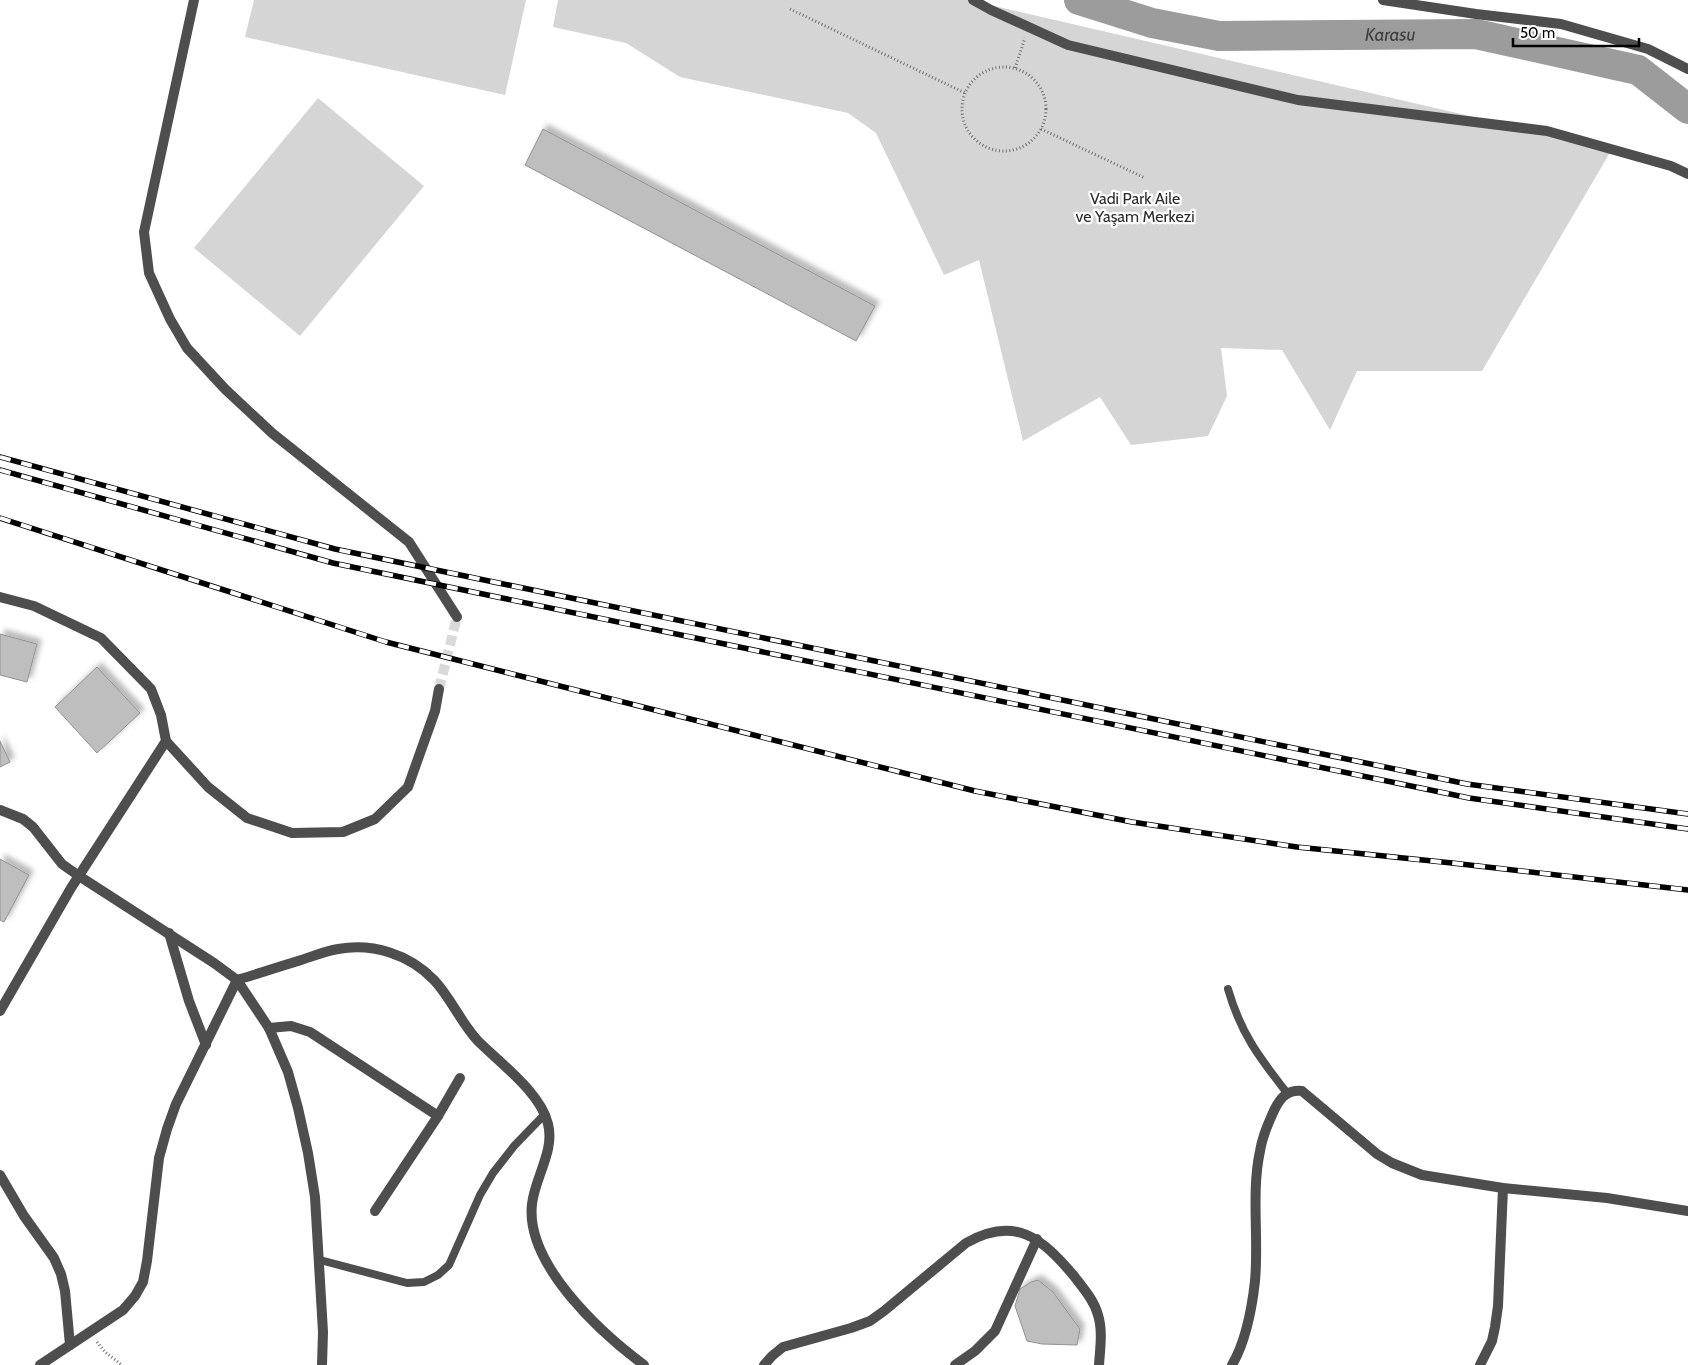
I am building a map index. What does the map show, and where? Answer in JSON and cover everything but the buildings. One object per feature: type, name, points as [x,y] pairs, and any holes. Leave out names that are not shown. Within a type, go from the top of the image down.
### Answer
[{"type":"street","points":[[194,0],[144,232],[149,273],[170,319],[187,348],[225,389],[272,433],[409,542],[457,617]]},
{"type":"street","points":[[973,0],[1068,45],[1298,100],[1547,130],[1671,166],[1688,174]]},
{"type":"street","points":[[1383,0],[1561,24],[1648,49],[1688,69]]},
{"type":"street","points":[[0,597],[34,606],[101,638],[151,689],[161,714],[166,741],[208,787],[246,818],[292,832],[343,832],[375,819],[408,788],[435,710],[438,690]]},
{"type":"street","points":[[1,1009],[79,876],[166,741]]},
{"type":"street","points":[[0,810],[22,819],[33,827],[62,864],[214,962],[237,980],[269,1028],[288,1072],[308,1153],[315,1197],[320,1260],[323,1332],[322,1365]]},
{"type":"street","points":[[169,933],[188,1001],[206,1044]]},
{"type":"street","points":[[40,1365],[123,1310],[135,1296],[143,1282],[159,1158],[167,1129],[176,1104],[237,980],[336,949],[370,947],[390,952],[409,960],[424,970],[436,982],[477,1040],[512,1073],[539,1103],[546,1114],[550,1135],[549,1146],[535,1189],[532,1205],[533,1225],[537,1244],[559,1281],[583,1311],[604,1333],[644,1365]]},
{"type":"street","points":[[269,1028],[291,1026],[310,1032],[438,1116]]},
{"type":"street","points":[[375,1211],[438,1116],[460,1078]]},
{"type":"street","points":[[1232,1365],[1244,1334],[1255,1282],[1257,1257],[1257,1173],[1260,1151],[1266,1130],[1280,1099],[1294,1090],[1308,1096],[1377,1154],[1422,1175],[1503,1188],[1607,1198],[1688,1211]]},
{"type":"street","points":[[0,1175],[24,1216],[54,1258],[61,1274],[65,1291],[70,1345]]},
{"type":"street","points":[[1480,1365],[1492,1341],[1498,1306],[1503,1188]]},
{"type":"street","points":[[764,1365],[782,1347],[851,1328],[870,1320],[884,1311],[966,1243],[979,1236],[1007,1230],[1021,1232],[1037,1239],[1064,1265],[1088,1294],[1095,1305],[1099,1317],[1101,1330],[1100,1365]]},
{"type":"street","points":[[956,1365],[975,1351],[995,1331],[1037,1239]]},
{"type":"lane","points":[[1228,989],[1246,1036],[1287,1093]]},
{"type":"lane","points":[[320,1260],[407,1283],[424,1282],[438,1275],[448,1265],[492,1173],[508,1152],[546,1114]]},
{"type":"path","points":[[790,8],[965,93]]},
{"type":"path","points":[[1015,68],[1029,27]]},
{"type":"path","points":[[996,67],[1015,68],[1023,71],[1035,80],[1042,91],[1046,105],[1046,119],[1031,143],[1018,150],[1004,152],[991,150],[978,144],[969,134],[963,121],[961,107],[965,93],[972,81],[982,72],[996,67]]},
{"type":"path","points":[[1041,129],[1145,178]]},
{"type":"path","points":[[89,1332],[105,1352],[122,1365]]},
{"type":"green space","points":[[254,0],[526,0],[505,95],[245,37]]},
{"type":"green space","name":"Vadi Park Aile ve Yaşam Merkezi","points":[[558,0],[968,0],[1612,149],[1482,371],[1357,371],[1330,430],[1282,350],[1221,348],[1227,396],[1208,436],[1131,445],[1100,397],[1023,441],[979,260],[944,275],[876,133],[848,113],[680,77],[626,43],[553,27]]},
{"type":"green space","points":[[318,98],[424,186],[300,336],[194,248]]},
{"type":"waterway","name":"Karasu","points":[[1079,0],[1152,23],[1219,36],[1476,34],[1638,70],[1688,109]]},
{"type":"tunnel","points":[[439,689],[457,617]]},
{"type":"railway","points":[[0,457],[335,549],[1467,784],[1688,814]]},
{"type":"railway","points":[[0,470],[333,563],[1469,798],[1688,829]]},
{"type":"railway","points":[[0,518],[386,642],[975,791],[1132,822],[1297,847],[1688,890]]}]
